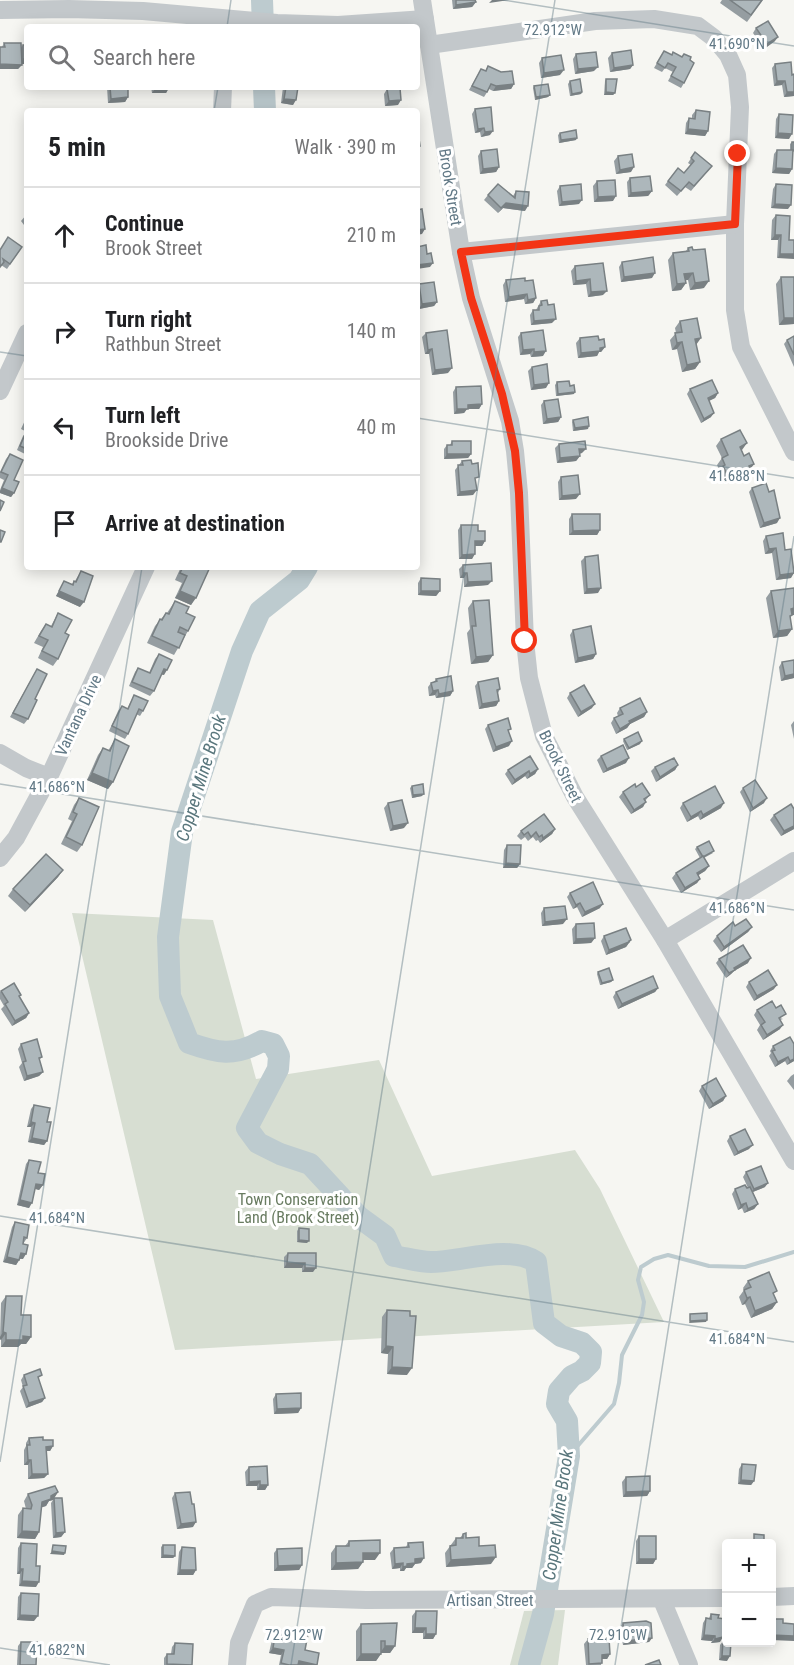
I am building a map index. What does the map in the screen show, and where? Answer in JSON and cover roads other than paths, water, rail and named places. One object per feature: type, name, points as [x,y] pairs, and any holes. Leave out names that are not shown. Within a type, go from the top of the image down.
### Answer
[{"type":"street","name":"Brook Street","points":[[422,0],[461,252],[471,298],[502,394],[515,451],[525,641],[535,708],[544,736],[575,797],[665,940],[794,1161]]},
{"type":"street","points":[[0,10],[145,5],[226,23],[249,20],[308,24]]},
{"type":"street","points":[[355,24],[425,20]]},
{"type":"street","points":[[429,45],[595,21],[654,20],[698,26],[714,38],[728,55],[737,75],[740,107],[735,224],[735,309],[741,347],[789,426],[794,452]]},
{"type":"street","points":[[222,108],[223,90]]},
{"type":"street","points":[[461,252],[735,224]]},
{"type":"street","points":[[0,391],[24,339]]},
{"type":"street","name":"Vantana Drive","points":[[0,858],[16,838],[49,777],[145,570]]},
{"type":"street","points":[[0,753],[26,768],[49,777]]},
{"type":"street","points":[[665,940],[794,861]]},
{"type":"street","points":[[776,1597],[794,1596]]},
{"type":"street","name":"Artisan Street","points":[[237,1665],[239,1643],[255,1604],[271,1597],[366,1600],[722,1598]]},
{"type":"street","points":[[662,1600],[689,1665]]},
{"type":"waterway","name":"Copper Mine Brook","points":[[262,0],[263,24]]},
{"type":"waterway","name":"Copper Mine Brook","points":[[264,90],[265,108]]},
{"type":"waterway","name":"Copper Mine Brook","points":[[305,570],[299,580],[260,611],[242,651],[182,832],[168,937],[170,996],[189,1043],[226,1052],[243,1049],[262,1041],[273,1044],[279,1056],[278,1069],[247,1128],[258,1143],[280,1154],[310,1164],[359,1217],[385,1236],[394,1256],[431,1262],[513,1254],[536,1262],[544,1323],[561,1336],[582,1343],[591,1352],[590,1363],[582,1371],[572,1376],[559,1391],[557,1404],[567,1421],[569,1456],[543,1614],[529,1665]]},
{"type":"waterway","points":[[569,1456],[614,1404],[622,1355],[642,1315],[644,1302],[638,1280],[641,1267],[654,1259],[668,1255],[709,1266],[745,1267],[794,1252]]},
{"type":"park label","name":"Town Conservation Land (Brook Street)","points":[[298,1208]]}]
